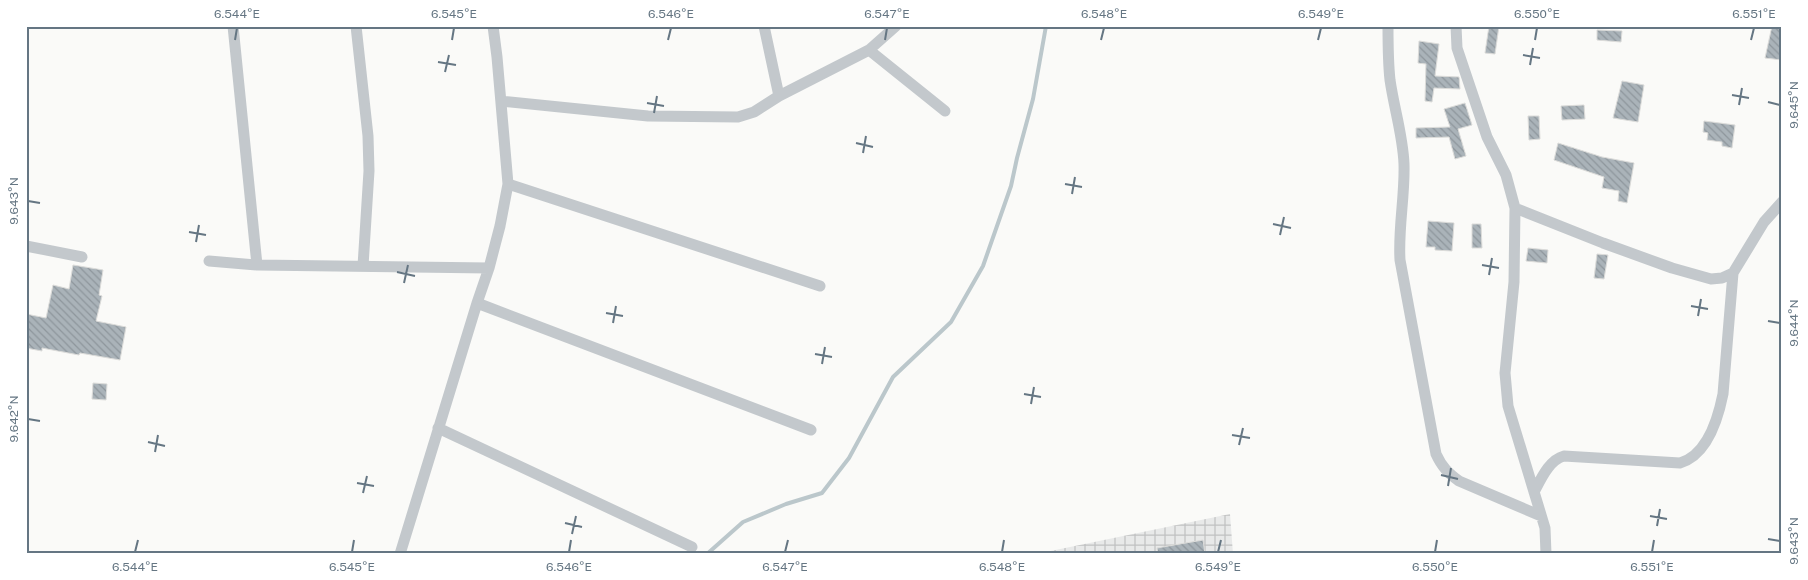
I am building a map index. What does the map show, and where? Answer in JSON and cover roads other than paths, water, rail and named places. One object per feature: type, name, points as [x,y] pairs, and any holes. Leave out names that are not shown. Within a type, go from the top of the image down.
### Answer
[{"type":"street","points":[[233,26],[257,265]]},
{"type":"street","points":[[356,26],[368,136],[369,171],[363,266]]},
{"type":"street","points":[[400,554],[489,268],[508,184],[493,26]]},
{"type":"street","points":[[764,26],[779,96]]},
{"type":"street","points":[[501,102],[648,116],[738,116],[754,112],[779,96],[869,50],[896,26]]},
{"type":"street","points":[[1388,26],[1390,81],[1404,162],[1400,260],[1436,454],[1441,466],[1448,474],[1459,481],[1541,516]]},
{"type":"street","points":[[1456,26],[1457,48],[1487,137],[1506,176],[1515,208],[1514,282],[1505,373],[1506,389],[1508,406],[1545,528],[1546,554]]},
{"type":"street","points":[[869,50],[945,111]]},
{"type":"street","points":[[508,184],[820,286]]},
{"type":"street","points":[[1534,492],[1552,463],[1564,456],[1680,463],[1689,460],[1703,448],[1720,409],[1723,394],[1733,273],[1764,222],[1782,202]]},
{"type":"street","points":[[1515,208],[1672,268],[1711,279],[1722,278],[1733,273]]},
{"type":"street","points":[[26,246],[82,257]]},
{"type":"street","points":[[209,261],[257,265],[489,268]]},
{"type":"street","points":[[477,302],[811,430]]},
{"type":"street","points":[[438,428],[692,547]]},
{"type":"waterway","points":[[707,554],[743,522],[786,504],[822,493],[849,458],[893,377],[951,322],[983,266],[1011,186],[1033,99],[1046,26]]}]
